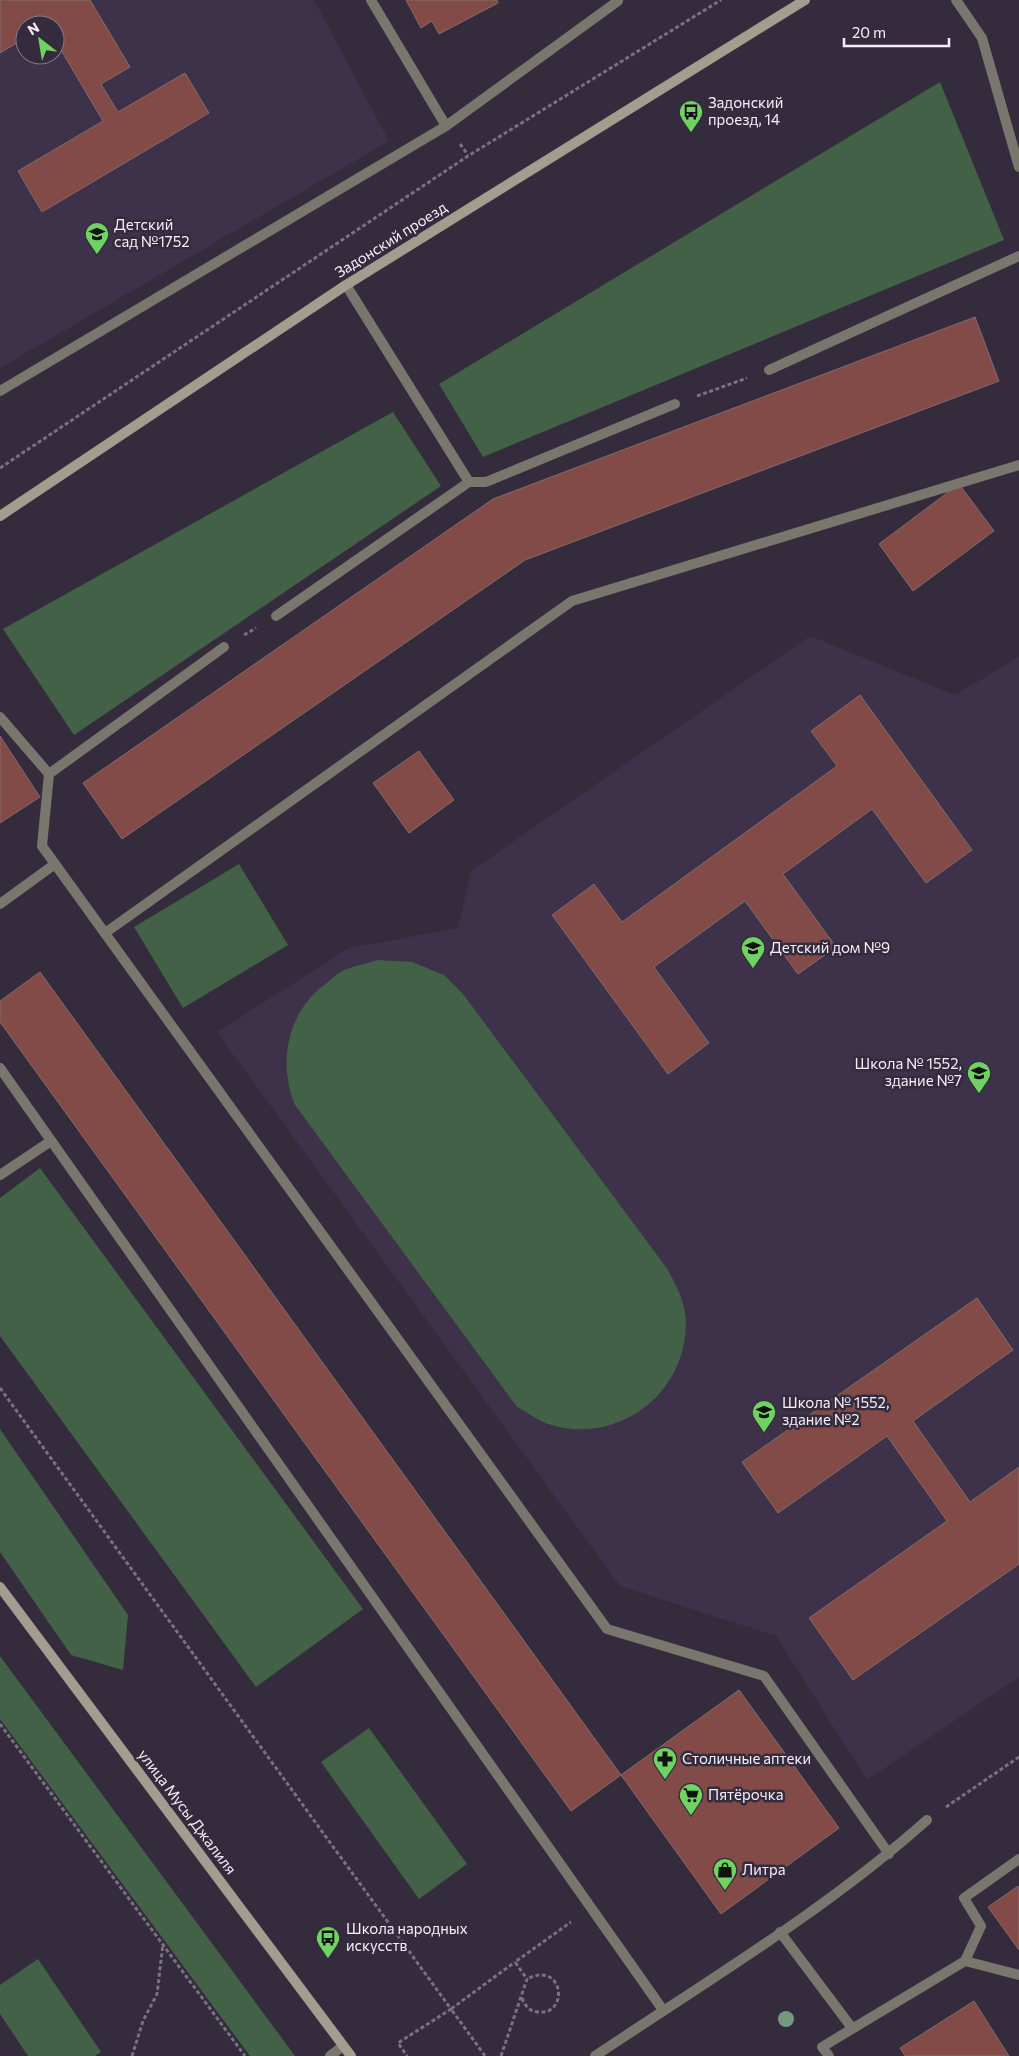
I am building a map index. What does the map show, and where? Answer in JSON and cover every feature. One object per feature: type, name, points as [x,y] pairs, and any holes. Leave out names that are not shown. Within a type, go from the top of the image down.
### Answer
[{"type":"street","name":"Задонский проезд","points":[[0,516],[346,285],[805,0]]},
{"type":"street","name":"улица Мусы Джалиля","points":[[0,1587],[351,2056]]},
{"type":"lane","points":[[371,0],[446,126]]},
{"type":"lane","points":[[0,391],[446,126],[619,0]]},
{"type":"lane","points":[[956,0],[982,38],[1019,167]]},
{"type":"lane","points":[[769,370],[1019,256]]},
{"type":"lane","points":[[346,285],[469,482]]},
{"type":"lane","points":[[276,616],[469,482],[486,482],[675,404]]},
{"type":"lane","points":[[105,933],[572,602],[1019,465]]},
{"type":"lane","points":[[49,774],[224,648]]},
{"type":"lane","points":[[0,717],[49,774],[42,846],[607,1629],[764,1676],[890,1854]]},
{"type":"lane","points":[[0,904],[55,864]]},
{"type":"lane","points":[[0,1068],[663,2010]]},
{"type":"lane","points":[[0,1175],[51,1141]]},
{"type":"lane","points":[[595,2056],[780,1932],[890,1854],[927,1820]]},
{"type":"lane","points":[[830,2056],[822,2047],[965,1961],[981,1926],[964,1898],[1019,1859]]},
{"type":"lane","points":[[780,1932],[852,2028]]},
{"type":"lane","points":[[965,1961],[1019,1975]]},
{"type":"lane","points":[[330,2056],[343,2046]]},
{"type":"path","points":[[0,468],[468,156],[721,0]]},
{"type":"path","points":[[675,404],[769,370]]},
{"type":"path","points":[[224,648],[276,616]]},
{"type":"path","points":[[0,1388],[485,2056]]},
{"type":"path","points":[[0,1724],[245,2056]]},
{"type":"path","points":[[927,1820],[1019,1757]]},
{"type":"path","points":[[407,2056],[398,2043],[450,2009],[591,1907]]},
{"type":"path","points":[[132,2056],[143,2020],[157,1994],[163,1943]]},
{"type":"path","points":[[515,1962],[527,1979]]},
{"type":"path","points":[[501,2056],[527,1979],[536,1975],[545,1975],[553,1979],[558,1986],[559,1995],[556,2004],[550,2010],[541,2013],[532,2011],[525,2005],[521,1997]]},
{"type":"shaded area","name":"Детский сад №1752","points":[[0,0],[314,0],[389,141],[0,368]]},
{"type":"shaded area","points":[[810,636],[955,695],[1019,657],[1019,1677],[867,1780],[776,1636],[620,1586],[217,1032],[349,948],[458,928],[471,871]]},
{"type":"green space","points":[[940,82],[1004,240],[483,457],[439,384]]},
{"type":"green space","points":[[393,412],[441,486],[74,735],[3,629]]},
{"type":"green space","points":[[239,864],[288,945],[183,1008],[134,927]]},
{"type":"green space","points":[[377,960],[412,962],[444,975],[463,994],[666,1267],[673,1280],[680,1294],[686,1316],[683,1350],[674,1373],[660,1393],[642,1409],[621,1421],[598,1428],[573,1429],[548,1424],[517,1407],[295,1105],[287,1071],[287,1054],[295,1022],[303,1007],[314,994],[342,971]]},
{"type":"green space","points":[[40,1168],[363,1609],[256,1687],[0,1336],[0,1198]]},
{"type":"green space","points":[[0,1429],[128,1615],[123,1670],[71,1655],[0,1552]]},
{"type":"green space","points":[[0,1656],[295,2056],[250,2056],[0,1719]]},
{"type":"green space","points":[[369,1728],[467,1864],[419,1899],[321,1762]]},
{"type":"green space","points":[[38,1959],[101,2052],[95,2056],[28,2056],[0,2014],[0,1985]]},
{"type":"building","points":[[0,0],[90,0],[130,67],[101,84],[118,112],[185,73],[209,113],[42,212],[18,171],[103,121],[65,57],[65,15],[15,15],[15,44],[0,53]]},
{"type":"building","points":[[406,0],[497,0],[498,3],[439,34],[432,21],[421,28]]},
{"type":"building","points":[[975,317],[999,381],[525,560],[122,839],[83,783],[493,499]]},
{"type":"building","points":[[959,484],[994,531],[913,591],[879,544]]},
{"type":"building","points":[[860,695],[972,850],[926,883],[872,809],[783,874],[836,947],[798,974],[745,901],[654,967],[709,1043],[668,1074],[552,915],[594,884],[622,922],[837,766],[811,731]]},
{"type":"building","points":[[0,736],[40,797],[0,823]]},
{"type":"building","points":[[419,751],[454,800],[409,833],[373,783]]},
{"type":"building","points":[[40,972],[621,1775],[571,1811],[0,1022],[0,1001]]},
{"type":"building","points":[[977,1298],[1013,1350],[913,1421],[970,1502],[1019,1467],[1019,1564],[853,1680],[809,1618],[947,1521],[887,1436],[778,1513],[742,1462]]},
{"type":"building","points":[[739,1690],[839,1828],[721,1914],[621,1775]]},
{"type":"building","points":[[1019,1887],[1019,1950],[988,1907]]},
{"type":"building","points":[[974,2001],[1009,2056],[905,2056],[900,2048]]},
{"type":"place","name":"Задонский проезд, 14","points":[[691,133]]},
{"type":"place","name":"Детский сад №1752","points":[[97,255]]},
{"type":"place","name":"Детский дом №9","points":[[753,969]]},
{"type":"place","name":"Школа № 1552, здание №7","points":[[979,1094]]},
{"type":"place","name":"Школа № 1552, здание №2","points":[[764,1433]]},
{"type":"place","name":"Столичные аптеки","points":[[665,1780]]},
{"type":"place","name":"Пятёрочка","points":[[691,1816]]},
{"type":"place","name":"Литра","points":[[725,1891]]},
{"type":"place","name":"Школа народных искусств","points":[[328,1959]]}]
